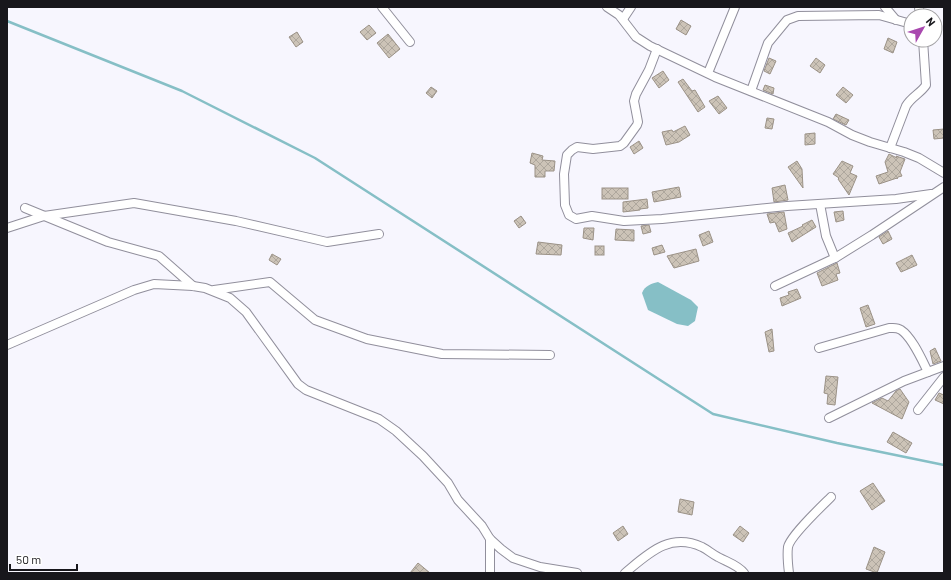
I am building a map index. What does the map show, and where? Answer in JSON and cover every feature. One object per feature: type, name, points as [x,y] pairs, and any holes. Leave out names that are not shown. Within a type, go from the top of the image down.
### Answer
[{"type":"street","points":[[382,7],[410,42]]},
{"type":"street","points":[[608,7],[623,19],[636,37],[657,49],[708,73],[828,122],[852,135],[919,158],[944,173]]},
{"type":"street","points":[[623,19],[631,7]]},
{"type":"street","points":[[708,73],[736,7]]},
{"type":"street","points":[[885,7],[896,20]]},
{"type":"street","points":[[751,91],[768,43],[787,20],[798,16],[879,15],[903,22]]},
{"type":"street","points":[[890,148],[906,106],[909,101],[924,89],[926,85],[924,48]]},
{"type":"street","points":[[657,49],[634,101],[638,122],[637,125],[624,143],[617,146],[593,149],[577,147],[567,155],[564,174],[565,205],[569,215],[576,219],[592,216],[634,221],[700,216],[788,206],[896,199],[932,194]]},
{"type":"street","points":[[775,286],[835,258],[944,187]]},
{"type":"street","points":[[7,228],[44,216],[134,203],[236,221],[327,242],[379,234]]},
{"type":"street","points":[[820,204],[826,236],[835,258]]},
{"type":"street","points":[[25,208],[108,242],[159,256],[193,286]]},
{"type":"street","points":[[213,290],[270,282],[315,320],[367,339],[442,354],[550,355]]},
{"type":"street","points":[[7,345],[134,290],[154,284],[193,286],[213,290],[230,298],[246,312],[298,384],[306,390],[379,419],[396,431],[423,456],[448,483],[458,500],[482,526],[490,539],[500,549],[513,558],[540,568],[577,573]]},
{"type":"street","points":[[819,348],[895,327],[900,329],[909,337],[928,372]]},
{"type":"street","points":[[829,418],[882,391],[944,366]]},
{"type":"street","points":[[918,410],[941,386],[944,377]]},
{"type":"street","points":[[789,573],[788,547],[790,543],[798,532],[831,497]]},
{"type":"street","points":[[490,539],[490,573]]},
{"type":"street","points":[[625,573],[653,550],[672,542],[678,542],[701,547],[736,566],[744,573]]},
{"type":"water","points":[[658,282],[691,300],[698,307],[695,321],[688,326],[677,324],[648,310],[642,293],[648,286]]},
{"type":"building","points":[[681,20],[691,26],[686,35],[676,29]]},
{"type":"building","points":[[369,25],[376,33],[367,40],[360,32]]},
{"type":"building","points":[[297,32],[303,42],[296,47],[289,37]]},
{"type":"building","points":[[388,34],[400,49],[389,58],[377,43]]},
{"type":"building","points":[[888,38],[897,42],[893,53],[884,49]]},
{"type":"building","points":[[769,58],[776,61],[770,74],[764,71]]},
{"type":"building","points":[[816,58],[825,65],[820,73],[810,66]]},
{"type":"building","points":[[663,71],[669,80],[659,88],[652,78]]},
{"type":"building","points":[[683,79],[692,91],[695,90],[705,107],[698,112],[678,82]]},
{"type":"building","points":[[765,85],[774,88],[773,94],[763,90]]},
{"type":"building","points":[[431,87],[437,91],[432,98],[426,93]]},
{"type":"building","points":[[843,87],[853,95],[846,103],[836,95]]},
{"type":"building","points":[[718,96],[727,108],[719,114],[709,101]]},
{"type":"building","points":[[836,114],[849,120],[846,125],[833,119]]},
{"type":"building","points":[[767,118],[774,119],[772,129],[765,128]]},
{"type":"building","points":[[685,126],[690,135],[679,142],[666,145],[662,132],[672,130],[673,132]]},
{"type":"building","points":[[944,129],[944,138],[934,139],[933,130]]},
{"type":"building","points":[[815,133],[815,144],[805,145],[805,134]]},
{"type":"building","points":[[639,141],[643,148],[634,154],[630,147]]},
{"type":"building","points":[[532,153],[543,156],[542,160],[555,161],[554,171],[545,171],[545,177],[535,177],[535,165],[530,163]]},
{"type":"building","points":[[889,154],[897,158],[896,156],[905,159],[900,172],[902,176],[879,184],[876,176],[888,172],[885,162]]},
{"type":"building","points":[[797,161],[802,169],[803,188],[788,167]]},
{"type":"building","points":[[842,161],[853,166],[850,173],[857,176],[849,195],[838,179],[839,178],[833,174]]},
{"type":"building","points":[[785,185],[788,200],[774,202],[772,188]]},
{"type":"building","points":[[679,187],[681,197],[654,202],[652,192]]},
{"type":"building","points":[[602,188],[628,188],[628,199],[602,199]]},
{"type":"building","points":[[647,199],[648,208],[623,212],[623,202]]},
{"type":"building","points":[[843,211],[844,220],[836,222],[834,212]]},
{"type":"building","points":[[784,212],[787,229],[779,232],[775,222],[770,223],[767,214]]},
{"type":"building","points":[[521,216],[526,223],[519,228],[514,221]]},
{"type":"building","points":[[812,220],[816,227],[792,242],[788,233]]},
{"type":"building","points":[[649,225],[651,232],[643,234],[641,226]]},
{"type":"building","points":[[584,228],[594,228],[593,240],[583,238]]},
{"type":"building","points":[[616,229],[634,230],[634,241],[615,240]]},
{"type":"building","points":[[709,231],[713,242],[703,246],[699,235]]},
{"type":"building","points":[[888,231],[892,239],[883,244],[879,237]]},
{"type":"building","points":[[538,242],[562,245],[561,255],[536,254]]},
{"type":"building","points":[[662,245],[665,252],[654,255],[652,248]]},
{"type":"building","points":[[595,246],[604,246],[604,255],[595,255]]},
{"type":"building","points":[[696,249],[699,261],[674,268],[667,256]]},
{"type":"building","points":[[272,254],[281,259],[277,265],[269,260]]},
{"type":"building","points":[[912,255],[917,265],[901,272],[896,263]]},
{"type":"building","points":[[837,263],[840,273],[836,274],[838,280],[822,286],[817,273]]},
{"type":"building","points":[[797,289],[801,298],[782,306],[780,298],[789,295],[788,292]]},
{"type":"building","points":[[868,305],[875,324],[866,327],[860,308]]},
{"type":"building","points":[[772,329],[774,351],[769,352],[765,332]]},
{"type":"building","points":[[935,348],[941,361],[933,364],[930,351]]},
{"type":"building","points":[[826,376],[838,377],[835,405],[827,404],[828,394],[824,393]]},
{"type":"building","points":[[900,389],[909,402],[902,419],[872,403],[882,398],[888,401],[896,391]]},
{"type":"building","points":[[939,393],[944,395],[944,404],[935,400]]},
{"type":"building","points":[[893,432],[912,443],[906,453],[887,442]]},
{"type":"building","points":[[873,483],[885,501],[872,510],[860,491]]},
{"type":"building","points":[[680,499],[694,502],[692,515],[678,512]]},
{"type":"building","points":[[623,526],[628,534],[618,541],[613,533]]},
{"type":"building","points":[[740,526],[749,533],[743,542],[733,535]]},
{"type":"building","points":[[874,547],[885,552],[877,573],[866,569]]},
{"type":"building","points":[[418,563],[430,573],[410,573]]},
{"type":"waterway","points":[[7,21],[182,91],[315,158],[713,414],[837,443],[944,465]]}]
